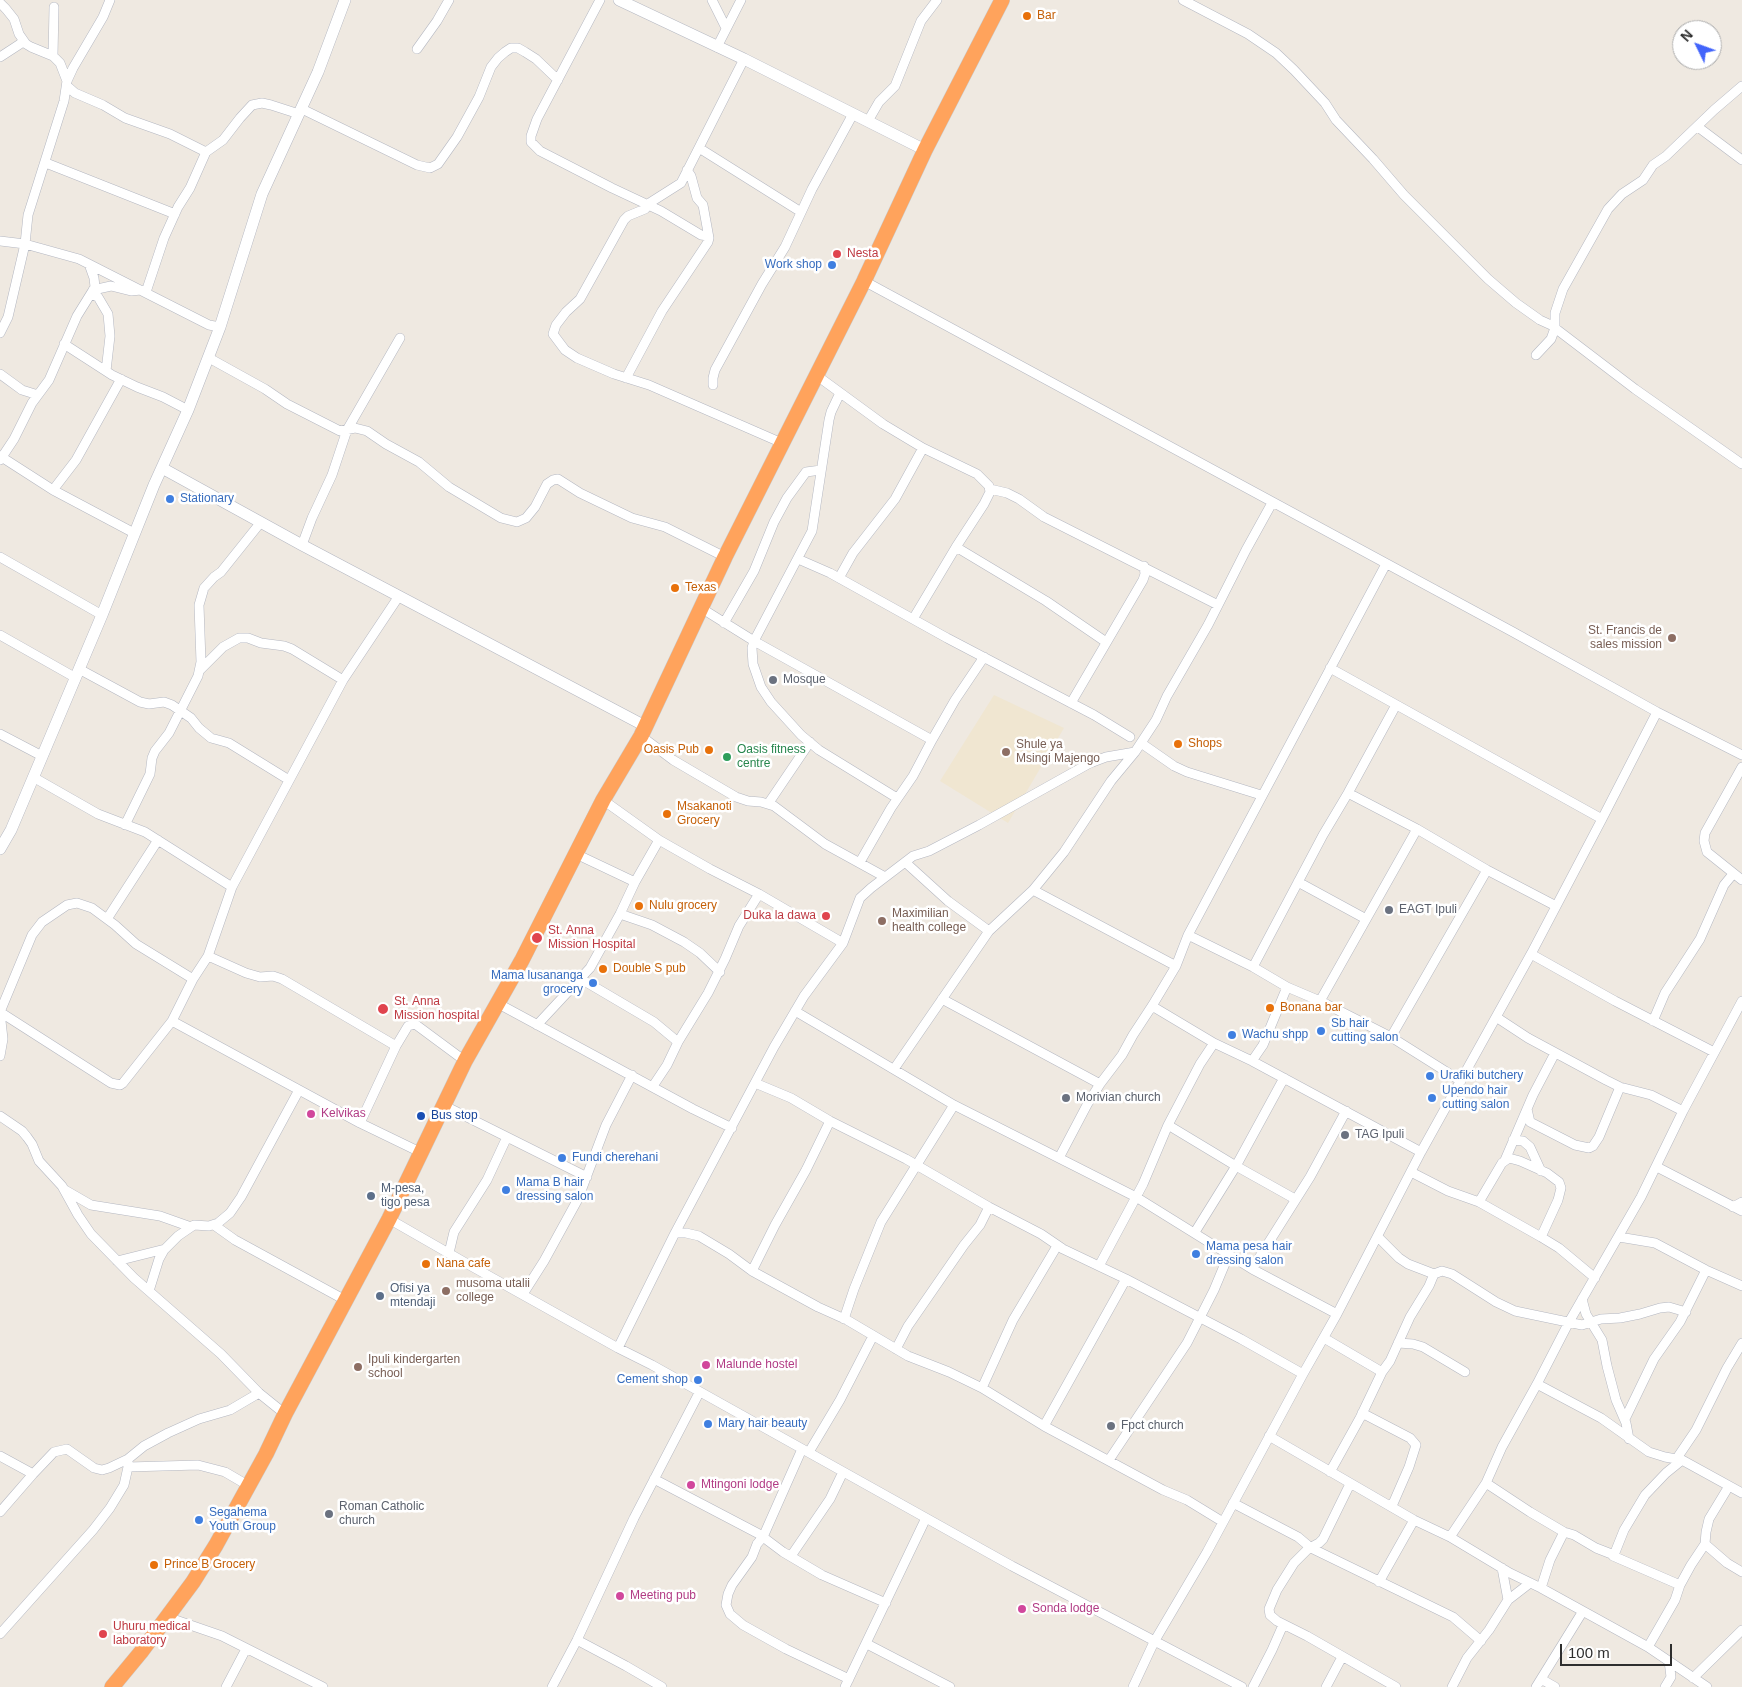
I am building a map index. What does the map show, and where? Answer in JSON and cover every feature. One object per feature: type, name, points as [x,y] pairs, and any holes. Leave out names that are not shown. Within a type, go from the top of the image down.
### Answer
[{"type":"highway","points":[[112,1687],[193,1582],[216,1545],[390,1219],[465,1061],[522,960],[603,800],[643,731],[725,558],[864,281],[925,150],[1002,0]]},
{"type":"street","points":[[1,329],[8,317],[25,244],[28,215],[46,163],[72,68],[103,17],[110,0]]},
{"type":"street","points":[[0,849],[11,830],[78,674],[134,533],[188,410],[220,327],[262,194],[318,72],[345,0]]},
{"type":"street","points":[[417,49],[449,0]]},
{"type":"street","points":[[600,0],[537,119],[531,136],[531,142],[534,146],[612,188],[649,204],[701,235],[708,236]]},
{"type":"street","points":[[619,0],[744,59],[925,150]]},
{"type":"street","points":[[712,0],[726,28]]},
{"type":"street","points":[[717,47],[741,0]]},
{"type":"street","points":[[868,121],[879,102],[895,86],[921,21],[937,0]]},
{"type":"street","points":[[1184,0],[1248,34],[1276,53],[1325,103],[1336,120],[1373,158],[1404,195],[1488,279],[1536,317],[1555,328],[1635,389],[1742,464]]},
{"type":"street","points":[[0,4],[14,19],[23,41],[31,47],[53,56],[60,63],[67,84],[75,93],[103,105],[125,118],[170,134],[206,152]]},
{"type":"street","points":[[53,56],[54,7]]},
{"type":"street","points":[[0,57],[23,41]]},
{"type":"street","points":[[143,291],[164,238],[206,152],[224,140],[252,105],[272,104],[300,111],[417,165],[430,168],[438,164],[457,137],[479,97],[491,67],[505,52],[511,48],[518,48],[536,59],[558,80]]},
{"type":"street","points":[[744,59],[679,185],[649,204],[645,209],[628,216],[624,220],[580,300],[566,312],[553,330],[553,334],[565,350],[576,358],[649,385],[782,443]]},
{"type":"street","points":[[1536,355],[1552,339],[1556,310],[1570,276],[1608,209],[1622,194],[1643,180],[1653,165],[1666,156],[1742,86]]},
{"type":"street","points":[[713,385],[715,370],[762,284],[785,247],[801,212],[853,114]]},
{"type":"street","points":[[1698,127],[1742,160]]},
{"type":"street","points":[[699,148],[801,212]]},
{"type":"street","points":[[46,163],[175,214]]},
{"type":"street","points":[[626,378],[662,311],[706,246],[708,236],[703,205],[697,198],[688,170]]},
{"type":"street","points":[[0,241],[25,244],[69,256],[89,264],[209,325],[220,327]]},
{"type":"street","points":[[89,264],[95,286],[77,316],[49,380],[32,403],[14,439],[1,458],[53,490],[134,533]]},
{"type":"street","points":[[864,281],[1272,503],[1309,521],[1657,712],[1742,755]]},
{"type":"street","points":[[92,292],[111,286],[131,291],[143,291]]},
{"type":"street","points":[[92,292],[98,297],[108,314],[110,336],[106,371]]},
{"type":"street","points":[[1536,317],[1556,310]]},
{"type":"street","points":[[302,545],[332,475],[347,430],[400,338]]},
{"type":"street","points":[[64,344],[121,379],[188,410]]},
{"type":"street","points":[[209,358],[258,385],[287,404],[340,431],[355,428],[367,431],[419,462],[449,487],[501,518],[517,522],[526,518],[536,507],[547,484],[553,480],[558,480],[580,493],[632,518],[665,527],[725,558]]},
{"type":"street","points":[[0,374],[22,390],[38,395]]},
{"type":"street","points":[[816,375],[882,424],[924,448],[977,474],[985,480],[990,489],[989,496],[913,619]]},
{"type":"street","points":[[53,490],[76,460],[121,379]]},
{"type":"street","points":[[840,393],[831,412],[812,531],[754,641],[752,648],[753,664],[760,686],[771,702],[810,742],[819,750],[897,798]]},
{"type":"street","points":[[839,578],[853,553],[895,499],[924,448]]},
{"type":"street","points":[[162,468],[643,731],[673,760],[736,797],[768,804],[783,812],[825,844],[885,877]]},
{"type":"street","points":[[724,624],[754,571],[783,504],[806,472],[821,470]]},
{"type":"street","points":[[990,489],[1007,493],[1044,517],[1218,605]]},
{"type":"street","points":[[894,1069],[989,931],[1033,890],[1064,852],[1111,781],[1135,752],[1156,720],[1167,696],[1272,503]]},
{"type":"street","points":[[126,825],[150,774],[155,751],[169,733],[200,670],[199,605],[202,593],[208,582],[221,572],[261,522]]},
{"type":"street","points":[[956,547],[1046,601],[1106,642]]},
{"type":"street","points":[[0,557],[102,615]]},
{"type":"street","points":[[798,558],[839,578],[1094,715],[1130,737]]},
{"type":"street","points":[[1059,1158],[1088,1103],[1122,1055],[1176,966],[1188,935],[1261,795],[1386,564]]},
{"type":"street","points":[[1071,703],[1143,580],[1145,574],[1144,566]]},
{"type":"street","points":[[1143,580],[1151,574],[1157,573]]},
{"type":"street","points":[[0,1012],[115,1085],[123,1082],[172,1021],[193,979],[208,956],[232,887],[289,780],[343,680],[399,596]]},
{"type":"street","points":[[701,608],[724,624],[932,740]]},
{"type":"street","points":[[0,635],[78,674],[140,702],[149,704],[168,703],[191,718],[211,738],[230,743],[289,780]]},
{"type":"street","points":[[200,670],[223,647],[239,638],[248,638],[261,643],[292,649],[343,680]]},
{"type":"street","points":[[860,862],[897,798],[914,776],[932,740],[984,657]]},
{"type":"street","points":[[1330,668],[1602,819]]},
{"type":"street","points":[[1253,967],[1323,834],[1348,793],[1396,705]]},
{"type":"street","points":[[1133,1687],[1154,1642],[1188,1586],[1324,1338],[1378,1238],[1421,1152],[1531,954],[1657,712]]},
{"type":"street","points":[[0,734],[42,756]]},
{"type":"street","points":[[768,804],[810,742]]},
{"type":"street","points":[[1141,743],[1174,766],[1187,772],[1261,795]]},
{"type":"street","points":[[618,1348],[675,1234],[795,1011],[843,943],[860,898],[913,856],[929,851],[970,830],[1090,763],[1106,757],[1135,752]]},
{"type":"street","points":[[1742,767],[1705,833],[1704,841],[1707,852],[1742,880]]},
{"type":"street","points":[[33,777],[98,814],[145,832],[232,887]]},
{"type":"street","points":[[1348,793],[1556,906]]},
{"type":"street","points":[[603,800],[659,840],[759,894],[843,943]]},
{"type":"street","points":[[1320,1001],[1417,829]]},
{"type":"street","points":[[107,919],[158,840]]},
{"type":"street","points":[[537,1025],[581,979],[598,956],[635,882],[659,840]]},
{"type":"street","points":[[576,854],[635,882]]},
{"type":"street","points":[[905,862],[948,901],[989,931]]},
{"type":"street","points":[[1390,1037],[1487,870]]},
{"type":"street","points":[[1653,1021],[1665,993],[1700,939],[1724,885],[1734,874]]},
{"type":"street","points":[[1298,882],[1366,919]]},
{"type":"street","points":[[1033,890],[1176,966]]},
{"type":"street","points":[[652,1086],[720,972],[739,926],[759,894]]},
{"type":"street","points":[[0,1056],[3,1039],[0,1012],[32,935],[42,922],[62,907],[77,904],[92,908],[136,944],[193,979]]},
{"type":"street","points":[[620,914],[652,925],[684,942],[700,953],[720,972]]},
{"type":"street","points":[[1188,935],[1253,967],[1287,987],[1320,1001],[1390,1037],[1462,1081]]},
{"type":"street","points":[[1531,954],[1714,1052]]},
{"type":"street","points":[[208,956],[246,973],[260,977],[273,976],[282,979],[396,1046]]},
{"type":"street","points":[[581,979],[654,1022],[678,1042]]},
{"type":"street","points":[[1252,1061],[1262,1046],[1287,987]]},
{"type":"street","points":[[942,999],[1100,1084]]},
{"type":"street","points":[[1450,1537],[1486,1483],[1502,1447],[1569,1322],[1619,1237],[1657,1166],[1683,1111],[1742,1002]]},
{"type":"street","points":[[497,1003],[693,1109],[732,1128]]},
{"type":"street","points":[[1152,1006],[1214,1042],[1421,1152]]},
{"type":"street","points":[[795,1011],[954,1105],[1136,1197],[1252,1269],[1337,1314]]},
{"type":"street","points":[[1496,1018],[1528,1038],[1620,1087],[1651,1095],[1683,1111]]},
{"type":"street","points":[[172,1021],[360,1123],[422,1153]]},
{"type":"street","points":[[360,1123],[396,1046],[410,1024],[416,1024],[465,1061]]},
{"type":"street","points":[[1099,1266],[1136,1197],[1168,1125],[1200,1064],[1214,1042]]},
{"type":"street","points":[[1479,1202],[1505,1160],[1527,1109],[1555,1053]]},
{"type":"street","points":[[523,1294],[568,1218],[587,1177],[606,1125],[632,1076]]},
{"type":"street","points":[[1195,1232],[1236,1166],[1284,1078]]},
{"type":"street","points":[[755,1083],[791,1098],[830,1121],[916,1165],[988,1207],[1041,1234],[1057,1246],[1126,1279],[1241,1339],[1303,1374]]},
{"type":"street","points":[[1527,1109],[1530,1122],[1575,1145],[1589,1148],[1599,1138],[1620,1087]]},
{"type":"street","points":[[149,1291],[159,1259],[165,1249],[178,1236],[194,1225],[218,1224],[230,1212],[241,1196],[299,1090]]},
{"type":"street","points":[[443,1105],[587,1177]]},
{"type":"street","points":[[844,1319],[877,1230],[954,1105]]},
{"type":"street","points":[[1252,1269],[1322,1156],[1346,1111]]},
{"type":"street","points":[[0,1116],[22,1131],[32,1144],[39,1161],[63,1188],[84,1225],[117,1261],[221,1354],[259,1393],[285,1414]]},
{"type":"street","points":[[752,1271],[830,1121]]},
{"type":"street","points":[[1168,1125],[1295,1199]]},
{"type":"street","points":[[449,1253],[454,1232],[487,1180],[507,1137]]},
{"type":"street","points":[[1513,1140],[1521,1141],[1530,1147],[1541,1171]]},
{"type":"street","points":[[1505,1160],[1512,1159],[1541,1171],[1559,1182],[1561,1188],[1558,1200],[1541,1237]]},
{"type":"street","points":[[1657,1166],[1742,1211]]},
{"type":"street","points":[[1411,1172],[1448,1191],[1479,1202],[1541,1237],[1559,1248],[1595,1278]]},
{"type":"street","points":[[63,1188],[91,1205],[160,1216],[191,1227]]},
{"type":"street","points":[[1733,1207],[1742,1202]]},
{"type":"street","points":[[896,1350],[908,1326],[960,1250],[979,1227],[988,1207]]},
{"type":"street","points":[[390,1219],[618,1348],[652,1365],[926,1518],[1154,1642],[1242,1687]]},
{"type":"street","points":[[214,1225],[235,1240],[346,1300]]},
{"type":"street","points":[[675,1234],[686,1233],[699,1236],[729,1254],[752,1271],[844,1319],[896,1350],[982,1388],[1044,1426],[1163,1490],[1187,1500],[1223,1522]]},
{"type":"street","points":[[1619,1237],[1655,1243],[1706,1270],[1742,1286]]},
{"type":"street","points":[[1378,1238],[1402,1260],[1434,1274],[1446,1271],[1496,1302],[1515,1311],[1578,1325],[1592,1324],[1601,1319],[1620,1318],[1660,1308],[1669,1307],[1686,1312]]},
{"type":"street","points":[[982,1388],[1013,1320],[1057,1246]]},
{"type":"street","points":[[117,1261],[165,1249]]},
{"type":"street","points":[[1109,1460],[1187,1343],[1200,1319],[1229,1254]]},
{"type":"street","points":[[1625,1419],[1654,1359],[1686,1312],[1706,1270]]},
{"type":"street","points":[[1330,1472],[1382,1372],[1390,1361],[1410,1317],[1434,1274]]},
{"type":"street","points":[[1044,1426],[1126,1279]]},
{"type":"street","points":[[1582,1299],[1586,1314],[1602,1340],[1616,1400],[1625,1419],[1629,1439]]},
{"type":"street","points":[[873,1336],[840,1400],[806,1450],[752,1557],[732,1585],[726,1600],[727,1610],[735,1619],[769,1640],[836,1674],[847,1683],[926,1518]]},
{"type":"street","points":[[1324,1338],[1382,1372]]},
{"type":"street","points":[[1398,1343],[1408,1343],[1423,1347],[1465,1372]]},
{"type":"street","points":[[1614,1555],[1624,1530],[1645,1495],[1680,1459],[1742,1343]]},
{"type":"street","points":[[1537,1384],[1601,1418],[1649,1452],[1664,1457],[1680,1459],[1742,1493]]},
{"type":"street","points":[[552,1687],[699,1392]]},
{"type":"street","points":[[0,1634],[102,1518],[122,1490],[128,1463],[144,1446],[193,1421],[230,1410],[259,1393]]},
{"type":"street","points":[[1362,1413],[1410,1438],[1416,1445],[1409,1467],[1392,1506]]},
{"type":"street","points":[[1269,1436],[1414,1520],[1450,1537],[1502,1568],[1648,1647],[1707,1687]]},
{"type":"street","points":[[0,1512],[51,1454],[61,1450],[69,1450],[90,1466],[99,1470],[128,1463],[198,1465],[225,1472],[248,1486]]},
{"type":"street","points":[[0,1456],[33,1474]]},
{"type":"street","points":[[791,1556],[830,1499],[844,1472]]},
{"type":"street","points":[[654,1479],[763,1537],[791,1556],[837,1582],[886,1603]]},
{"type":"street","points":[[1486,1483],[1564,1532],[1680,1585]]},
{"type":"street","points":[[1350,1484],[1323,1539],[1294,1564],[1272,1599],[1269,1609],[1270,1615],[1283,1625],[1396,1687]]},
{"type":"street","points":[[1648,1647],[1675,1600],[1680,1585],[1705,1544],[1709,1519],[1729,1486]]},
{"type":"street","points":[[1233,1503],[1298,1537],[1311,1548],[1453,1617],[1481,1641]]},
{"type":"street","points":[[1379,1582],[1414,1520]]},
{"type":"street","points":[[1541,1588],[1550,1560],[1564,1532]]},
{"type":"street","points":[[1705,1544],[1727,1563],[1742,1572]]},
{"type":"street","points":[[1502,1568],[1508,1600]]},
{"type":"street","points":[[1452,1687],[1467,1658],[1481,1641],[1508,1600],[1530,1583]]},
{"type":"street","points":[[1555,1687],[1539,1683],[1583,1611]]},
{"type":"street","points":[[167,1617],[222,1636],[323,1687]]},
{"type":"street","points":[[1253,1687],[1283,1625]]},
{"type":"street","points":[[1693,1678],[1742,1630]]},
{"type":"street","points":[[577,1640],[662,1687]]},
{"type":"street","points":[[867,1644],[950,1687]]},
{"type":"street","points":[[226,1687],[246,1649]]},
{"type":"street","points":[[1326,1687],[1342,1657]]},
{"type":"street","points":[[1665,1687],[1671,1677],[1669,1661]]},
{"type":"shaded area","points":[[994,695],[1064,728],[1008,823],[940,781]]},
{"type":"place","name":"Bar","points":[[1027,16]]},
{"type":"place","name":"Nesta","points":[[837,254]]},
{"type":"place","name":"Work shop","points":[[832,265]]},
{"type":"place","name":"Stationary","points":[[170,499]]},
{"type":"place","name":"Texas","points":[[675,588]]},
{"type":"place","name":"St. Francis de sales mission","points":[[1672,638]]},
{"type":"place","name":"Mosque","points":[[773,680]]},
{"type":"place","name":"Shops","points":[[1178,744]]},
{"type":"place","name":"Oasis Pub","points":[[709,750]]},
{"type":"place","name":"Shule ya Msingi Majengo","points":[[1006,752]]},
{"type":"place","name":"Oasis fitness centre","points":[[727,757]]},
{"type":"place","name":"Msakanoti Grocery","points":[[667,814]]},
{"type":"place","name":"Nulu grocery","points":[[639,906]]},
{"type":"place","name":"EAGT Ipuli","points":[[1389,910]]},
{"type":"place","name":"Duka la dawa","points":[[826,916]]},
{"type":"place","name":"Maximilian health college","points":[[882,921]]},
{"type":"place","name":"St. Anna Mission Hospital","points":[[537,938]]},
{"type":"place","name":"Double S pub","points":[[603,969]]},
{"type":"place","name":"Mama lusananga grocery","points":[[593,983]]},
{"type":"place","name":"Bonana bar","points":[[1270,1008]]},
{"type":"place","name":"St. Anna Mission hospital","points":[[383,1009]]},
{"type":"place","name":"Sb hair cutting salon","points":[[1321,1031]]},
{"type":"place","name":"Wachu shpp","points":[[1232,1035]]},
{"type":"place","name":"Urafiki butchery","points":[[1430,1076]]},
{"type":"place","name":"Morivian church","points":[[1066,1098]]},
{"type":"place","name":"Upendo hair cutting salon","points":[[1432,1098]]},
{"type":"place","name":"Kelvikas","points":[[311,1114]]},
{"type":"place","name":"Bus stop","points":[[421,1116]]},
{"type":"place","name":"TAG Ipuli","points":[[1345,1135]]},
{"type":"place","name":"Fundi cherehani","points":[[562,1158]]},
{"type":"place","name":"Mama B hair dressing salon","points":[[506,1190]]},
{"type":"place","name":"M-pesa, tigo pesa","points":[[371,1196]]},
{"type":"place","name":"Mama pesa hair dressing salon","points":[[1196,1254]]},
{"type":"place","name":"Nana cafe","points":[[426,1264]]},
{"type":"place","name":"musoma utalii college","points":[[446,1291]]},
{"type":"place","name":"Ofisi ya mtendaji","points":[[380,1296]]},
{"type":"place","name":"Malunde hostel","points":[[706,1365]]},
{"type":"place","name":"Ipuli kindergarten school","points":[[358,1367]]},
{"type":"place","name":"Cement shop","points":[[698,1380]]},
{"type":"place","name":"Mary hair beauty","points":[[708,1424]]},
{"type":"place","name":"Fpct church","points":[[1111,1426]]},
{"type":"place","name":"Mtingoni lodge","points":[[691,1485]]},
{"type":"place","name":"Roman Catholic church","points":[[329,1514]]},
{"type":"place","name":"Segahema Youth Group","points":[[199,1520]]},
{"type":"place","name":"Prince B Grocery","points":[[154,1565]]},
{"type":"place","name":"Meeting pub","points":[[620,1596]]},
{"type":"place","name":"Sonda lodge","points":[[1022,1609]]},
{"type":"place","name":"Uhuru medical laboratory","points":[[103,1634]]}]
